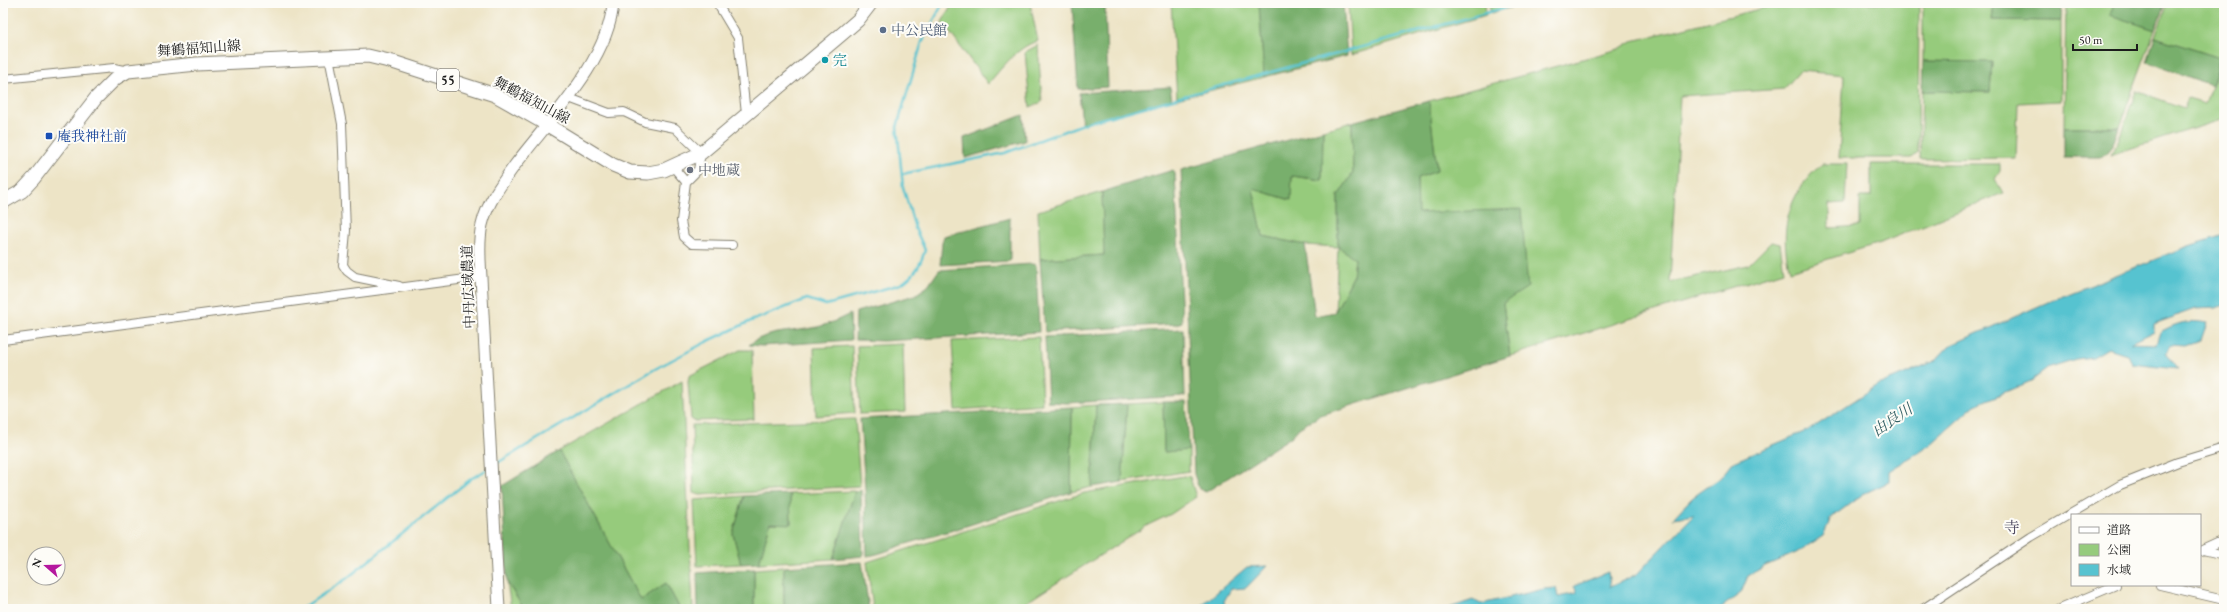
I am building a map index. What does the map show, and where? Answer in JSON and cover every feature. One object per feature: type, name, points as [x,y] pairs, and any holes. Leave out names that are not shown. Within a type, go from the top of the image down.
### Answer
[{"type":"main road","name":"舞鶴福知山線","points":[[3,202],[11,198],[30,182],[96,98],[116,78],[128,71],[197,64],[329,57],[368,56],[393,62],[495,95],[546,124],[612,165],[630,172],[648,173],[673,168],[701,153],[844,33],[858,20],[871,3]]},
{"type":"street","name":"中丹広域農道","points":[[499,609],[481,281],[482,226],[489,206],[503,181],[546,124],[569,98],[600,48],[612,20],[612,3]]},
{"type":"street","points":[[717,3],[738,38],[746,114]]},
{"type":"street","points":[[329,57],[342,124],[346,231],[343,265],[347,271],[355,276],[406,288]]},
{"type":"street","points":[[3,78],[114,68],[128,71]]},
{"type":"street","points":[[569,98],[609,113],[624,112],[645,122],[675,128],[701,153],[698,170],[686,182],[681,221],[684,237],[692,244],[732,245]]},
{"type":"street","points":[[673,168],[686,182]]},
{"type":"street","points":[[3,340],[406,288],[481,281]]},
{"type":"street","points":[[1923,609],[2031,537],[2120,485],[2178,462],[2224,448]]},
{"type":"street","points":[[2202,550],[2224,540]]},
{"type":"street","points":[[2202,550],[2224,556]]},
{"type":"street","points":[[2059,609],[2114,586]]},
{"type":"street","points":[[2164,586],[2224,600]]},
{"type":"green space","points":[[953,3],[1030,3],[1038,41],[1017,53],[1004,65],[988,84],[942,22]]},
{"type":"green space","points":[[1072,3],[1105,3],[1108,87],[1078,89]]},
{"type":"green space","points":[[1171,3],[1259,3],[1264,77],[1177,99]]},
{"type":"green space","points":[[1259,3],[1343,3],[1347,56],[1264,77]]},
{"type":"green space","points":[[1348,3],[1485,3],[1486,15],[1351,55]]},
{"type":"green space","points":[[1489,3],[1528,3],[1491,13]]},
{"type":"green space","points":[[1783,3],[1919,3],[1918,153],[1912,158],[1839,158],[1844,75],[1800,71],[1784,89],[1680,96],[1670,282],[1748,265],[1771,242],[1780,244],[1784,271],[1510,356],[1503,303],[1417,213],[1417,178],[1437,171],[1429,101],[1619,49],[1632,41]]},
{"type":"green space","points":[[1923,3],[1994,3],[1992,20],[2061,21],[2061,101],[2018,103],[2016,158],[1920,159],[1922,91],[1990,92],[1992,63],[1923,61]]},
{"type":"green space","points":[[1994,3],[2062,3],[2061,21],[1992,20]]},
{"type":"green space","points":[[2066,3],[2114,3],[2111,15],[2155,30],[2119,127],[2064,127]]},
{"type":"green space","points":[[2114,3],[2165,3],[2155,30],[2110,15]]},
{"type":"green space","points":[[2167,3],[2224,3],[2224,119],[2110,155],[2118,141],[2136,91],[2184,108],[2188,99],[2205,104],[2220,58],[2155,37]]},
{"type":"green space","points":[[2155,37],[2220,58],[2211,85],[2147,62]]},
{"type":"green space","points":[[1038,45],[1042,102],[1030,107],[1025,52]]},
{"type":"green space","points":[[1923,61],[1992,62],[1990,92],[1922,91]]},
{"type":"green space","points":[[1170,87],[1172,100],[1082,124],[1079,93]]},
{"type":"green space","points":[[1429,101],[1437,171],[1417,178],[1418,213],[1521,209],[1528,287],[1503,303],[1510,356],[1321,415],[1299,428],[1291,437],[1206,492],[1199,489],[1194,474],[1181,170],[1323,130],[1322,180],[1292,176],[1291,200],[1253,189],[1263,236],[1305,245],[1315,316],[1335,312],[1353,277],[1355,258],[1338,247],[1338,196],[1353,173],[1352,122]]},
{"type":"green space","points":[[1023,115],[1025,141],[965,158],[964,138]]},
{"type":"green space","points":[[1352,122],[1353,173],[1338,196],[1338,246],[1355,257],[1353,277],[1335,312],[1338,247],[1305,245],[1263,236],[1252,188],[1290,200],[1292,176],[1322,180],[1323,130]]},
{"type":"green space","points":[[2064,127],[2119,127],[2110,148],[2100,157],[2064,157]]},
{"type":"green space","points":[[1822,164],[1847,164],[1845,203],[1829,204],[1829,228],[1860,226],[1860,197],[1871,197],[1871,164],[2000,164],[2000,171],[1995,179],[2003,193],[1883,242],[1790,271],[1785,240],[1789,212],[1801,187]]},
{"type":"green space","points":[[1173,170],[1175,174],[1182,322],[1176,324],[1045,332],[1040,259],[1104,255],[1102,192]]},
{"type":"green space","points":[[1102,192],[1104,255],[1040,259],[1038,211]]},
{"type":"green space","points":[[1010,218],[1010,261],[940,265],[944,236]]},
{"type":"green space","points":[[1032,264],[1036,265],[1039,332],[883,341],[855,340],[856,312],[915,295],[928,286],[939,270]]},
{"type":"green space","points":[[850,314],[851,340],[762,346],[749,345],[755,340],[763,337],[822,326]]},
{"type":"green space","points":[[1183,329],[1185,396],[1067,403],[1048,402],[1045,337]]},
{"type":"green space","points":[[1039,337],[1042,404],[956,410],[952,341]]},
{"type":"green space","points":[[903,344],[905,412],[860,414],[857,346]]},
{"type":"green space","points":[[852,346],[855,413],[816,416],[814,348]]},
{"type":"green space","points":[[740,350],[752,350],[754,419],[694,421],[691,419],[688,382],[689,376]]},
{"type":"green space","points":[[682,381],[693,609],[680,609],[666,583],[641,600],[559,451]]},
{"type":"green space","points":[[1163,402],[1164,452],[1189,450],[1189,471],[1122,482],[1127,404]]},
{"type":"green space","points":[[1163,402],[1186,402],[1189,450],[1164,452]]},
{"type":"green space","points":[[1127,404],[1122,482],[1092,487],[1096,405]]},
{"type":"green space","points":[[1096,405],[1092,487],[1071,492],[1072,407]]},
{"type":"green space","points":[[1072,407],[1071,492],[879,554],[867,556],[865,489],[860,419]]},
{"type":"green space","points":[[855,419],[860,486],[700,495],[694,493],[692,425]]},
{"type":"green space","points":[[559,451],[641,600],[666,583],[680,609],[524,609],[507,582],[502,486]]},
{"type":"green space","points":[[1184,476],[1190,477],[1196,497],[1171,514],[1148,525],[1022,605],[1012,609],[873,609],[867,562],[1084,493]]},
{"type":"green space","points":[[861,490],[863,556],[833,559],[855,491]]},
{"type":"green space","points":[[855,491],[833,559],[759,563],[770,523],[791,523],[790,494]]},
{"type":"green space","points":[[790,494],[791,524],[770,523],[759,563],[741,564],[733,534],[744,496]]},
{"type":"green space","points":[[744,496],[733,534],[741,564],[697,566],[694,500]]},
{"type":"green space","points":[[862,562],[869,609],[784,609],[784,567]]},
{"type":"green space","points":[[784,567],[784,609],[754,609],[754,569]]},
{"type":"green space","points":[[754,569],[754,609],[698,609],[697,573]]},
{"type":"green space","points":[[507,582],[524,609],[511,609]]},
{"type":"water","name":"由良川","points":[[2224,235],[2224,305],[2215,308],[2195,309],[2153,324],[2153,332],[2131,343],[2156,344],[2160,332],[2172,326],[2194,321],[2207,323],[2201,340],[2185,346],[2170,345],[2166,353],[2178,369],[2131,364],[2127,354],[2108,348],[2093,357],[2076,359],[2050,367],[2031,381],[1975,405],[1930,445],[1889,471],[1889,482],[1863,494],[1831,518],[1823,536],[1796,553],[1765,566],[1748,576],[1741,593],[1719,609],[1446,609],[1473,600],[1481,604],[1544,589],[1556,588],[1558,597],[1577,593],[1574,586],[1608,572],[1610,587],[1637,574],[1694,515],[1673,518],[1692,498],[1720,478],[1733,462],[1811,429],[1878,385],[1935,361],[1949,346],[2048,302],[2189,246]]},
{"type":"water","points":[[1267,566],[1246,588],[1231,589],[1224,601],[1225,609],[1197,609],[1247,567]]},
{"type":"waterway","points":[[494,465],[655,369],[706,342],[751,321],[807,299],[826,305],[901,284],[913,274],[919,265],[925,250],[915,228],[903,187],[897,127],[922,42],[943,3]]},
{"type":"waterway","points":[[902,174],[1005,153],[1086,123],[1522,3]]},
{"type":"waterway","points":[[301,609],[346,579],[472,478],[488,469]]},
{"type":"place","name":"中公民館","points":[[883,30]]},
{"type":"place","name":"完","points":[[825,60]]},
{"type":"place","name":"庵我神社前","points":[[49,136]]},
{"type":"place","name":"中地蔵","points":[[690,170]]},
{"type":"district","name":"寺","points":[[2012,527]]}]
